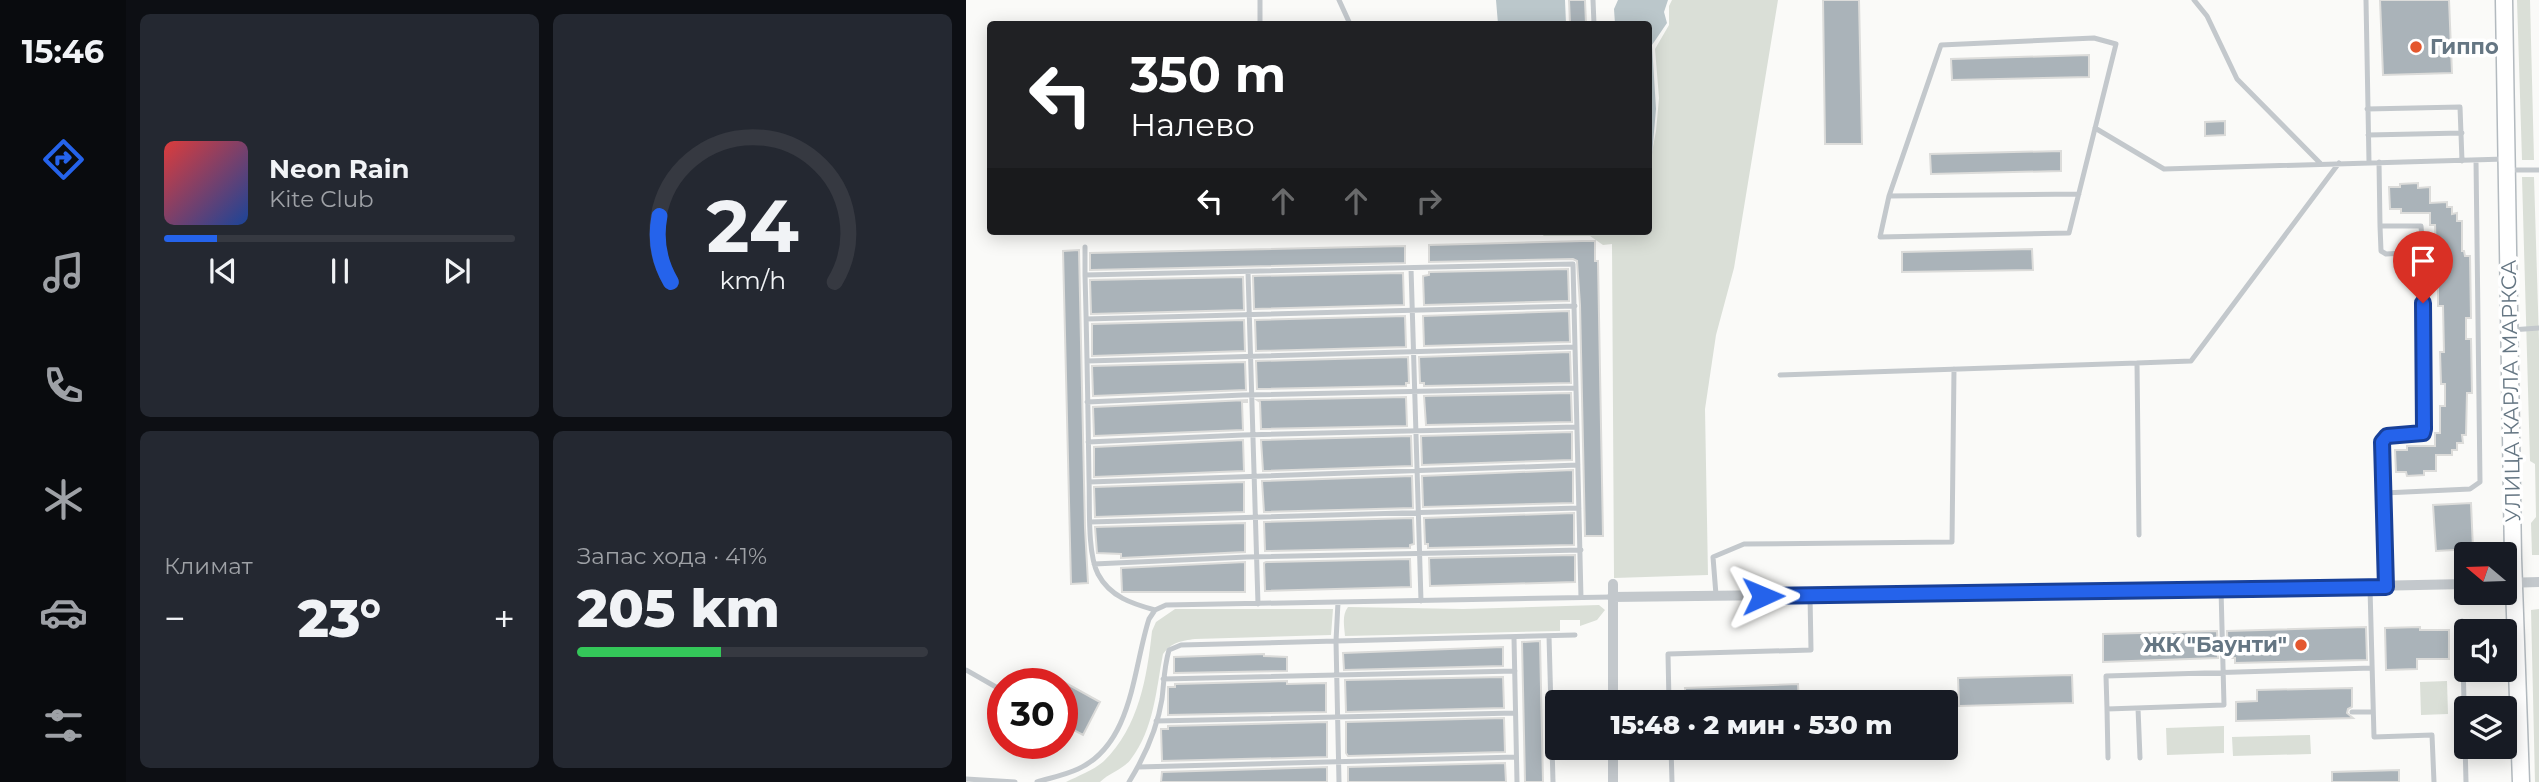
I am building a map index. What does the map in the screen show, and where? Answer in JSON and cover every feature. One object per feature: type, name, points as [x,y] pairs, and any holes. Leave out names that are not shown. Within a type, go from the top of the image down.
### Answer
[{"type":"street","name":"УЛИЦА КАРЛА МАРКСА","points":[[2504,0],[2510,330],[2509,542]]},
{"type":"street","points":[[2517,583],[2539,582]]},
{"type":"street","points":[[1612,584],[1613,690]]},
{"type":"street","points":[[1612,597],[2370,588],[2454,584]]},
{"type":"street","name":"УЛИЦА КАРЛА МАРКСА","points":[[2510,606],[2521,782]]},
{"type":"street","points":[[1613,760],[1613,782]]},
{"type":"lane","points":[[1260,0],[1260,21]]},
{"type":"lane","points":[[1339,0],[1349,21]]},
{"type":"lane","points":[[1593,0],[1594,21]]},
{"type":"lane","points":[[2194,0],[2207,16],[2237,79],[2319,163]]},
{"type":"lane","points":[[2367,0],[2369,162]]},
{"type":"lane","points":[[2094,38],[2116,44],[2079,194],[2069,233],[1880,237],[1889,196],[1941,45],[2094,38]]},
{"type":"lane","points":[[2367,109],[2458,106],[2461,110],[2462,160]]},
{"type":"lane","points":[[2095,128],[2164,169],[2476,160],[2539,170]]},
{"type":"lane","points":[[2368,135],[2462,133]]},
{"type":"lane","points":[[2384,494],[2470,489],[2480,482],[2476,160]]},
{"type":"lane","points":[[2379,162],[2380,247],[2386,254],[2423,252]]},
{"type":"lane","points":[[1780,375],[2191,361],[2339,163]]},
{"type":"lane","points":[[1889,196],[2079,194]]},
{"type":"lane","points":[[2380,226],[2421,226],[2423,252],[2424,429],[2423,433],[2417,435],[2384,438],[2386,587]]},
{"type":"lane","points":[[1085,247],[1090,522],[1094,564],[1099,576],[1111,590],[1129,603],[1155,610]]},
{"type":"lane","points":[[1085,275],[1573,264],[1581,598]]},
{"type":"lane","points":[[1411,268],[1421,601]]},
{"type":"lane","points":[[1248,272],[1258,604]]},
{"type":"lane","points":[[1086,320],[1575,306]]},
{"type":"lane","points":[[2510,330],[2539,328]]},
{"type":"lane","points":[[1087,361],[1575,347]]},
{"type":"lane","points":[[2137,363],[2139,536]]},
{"type":"lane","points":[[1716,596],[1713,557],[1744,544],[1952,542],[1954,369]]},
{"type":"lane","points":[[1087,402],[1252,395],[1576,388]]},
{"type":"lane","points":[[1088,442],[1577,427]]},
{"type":"lane","points":[[1089,482],[1578,465]]},
{"type":"lane","points":[[1090,522],[1579,508]]},
{"type":"lane","points":[[1094,564],[1255,556],[1581,550]]},
{"type":"lane","points":[[2370,588],[2374,737],[2432,735],[2434,782]]},
{"type":"lane","points":[[2107,709],[2224,705],[2221,589]]},
{"type":"lane","points":[[1670,690],[1668,654],[1811,650],[1810,595]]},
{"type":"lane","points":[[1037,782],[1079,769],[1102,752],[1124,718],[1134,687],[1146,628],[1155,610],[1166,605],[1612,597]]},
{"type":"lane","points":[[1338,602],[1336,676],[1339,782]]},
{"type":"lane","points":[[1129,782],[1153,737],[1169,650],[1181,645],[1575,635]]},
{"type":"lane","points":[[1549,636],[1553,782]]},
{"type":"lane","points":[[1514,638],[1517,782]]},
{"type":"lane","points":[[2108,758],[2106,676],[2372,668]]},
{"type":"lane","points":[[966,670],[987,682]]},
{"type":"lane","points":[[1163,679],[1515,671]]},
{"type":"lane","points":[[2464,682],[2466,782]]},
{"type":"lane","points":[[2138,708],[2140,758]]},
{"type":"lane","points":[[2352,712],[2374,712]]},
{"type":"lane","points":[[1156,721],[1516,713]]},
{"type":"lane","points":[[1139,767],[1516,757]]},
{"type":"lane","points":[[1671,760],[1672,782]]},
{"type":"lane","points":[[966,779],[1015,782]]},
{"type":"shaded area","points":[[1496,0],[1565,0],[1566,21],[1498,21]]},
{"type":"shaded area","points":[[1618,0],[1668,0],[1664,12],[1667,23],[1652,45],[1652,21],[1615,21],[1614,9]]},
{"type":"shaded area","points":[[1672,0],[1778,0],[1734,268],[1716,335],[1705,409],[1708,575],[1614,578],[1612,244],[1603,245],[1590,236],[1543,236],[1652,235],[1652,152],[1659,98],[1655,49],[1669,25],[1669,6]]},
{"type":"shaded area","points":[[2517,0],[2530,0],[2534,160],[2522,160]]},
{"type":"shaded area","points":[[1652,45],[1656,109],[1652,155]]},
{"type":"shaded area","points":[[2522,177],[2534,177],[2539,341],[2539,555],[2532,555],[2531,523],[2536,517],[2535,464],[2530,461]]},
{"type":"shaded area","points":[[1599,605],[1605,610],[1597,620],[1580,626],[1580,620],[1560,620],[1560,631],[1345,636],[1344,617],[1348,607],[1463,609]]},
{"type":"shaded area","points":[[1175,609],[1333,609],[1331,635],[1195,639],[1173,645],[1163,654],[1149,722],[1131,759],[1100,782],[1066,782],[1104,761],[1126,733],[1144,683],[1152,631],[1156,622]]},
{"type":"shaded area","points":[[2539,609],[2539,782],[2535,782],[2531,610]]},
{"type":"shaded area","points":[[2447,681],[2448,714],[2421,715],[2420,682]]},
{"type":"shaded area","points":[[2224,726],[2224,753],[2167,755],[2166,728]]},
{"type":"shaded area","points":[[2310,735],[2311,754],[2233,756],[2232,737]]},
{"type":"building","points":[[1569,0],[1585,0],[1586,21],[1570,21]]},
{"type":"building","points":[[1823,0],[1859,0],[1862,144],[1825,144]]},
{"type":"building","name":"Гиппо","points":[[2380,0],[2449,0],[2452,73],[2383,75]]},
{"type":"building","points":[[2089,55],[2089,77],[1952,80],[1951,59]]},
{"type":"building","points":[[2225,121],[2225,135],[2205,136],[2205,122]]},
{"type":"building","points":[[2061,151],[2061,171],[1931,174],[1930,154]]},
{"type":"building","points":[[2418,183],[2418,188],[2430,187],[2430,203],[2447,202],[2447,207],[2452,207],[2452,214],[2457,213],[2457,221],[2462,221],[2462,251],[2465,256],[2470,256],[2471,318],[2466,318],[2466,339],[2471,339],[2472,393],[2467,393],[2466,435],[2462,435],[2463,443],[2457,443],[2457,450],[2452,450],[2452,455],[2436,455],[2436,471],[2407,476],[2406,472],[2396,472],[2395,450],[2407,450],[2407,446],[2435,446],[2435,433],[2440,433],[2440,406],[2445,406],[2440,352],[2444,352],[2443,306],[2438,306],[2438,275],[2442,275],[2442,251],[2436,251],[2435,225],[2430,225],[2430,213],[2401,213],[2401,209],[2390,209],[2389,187]]},
{"type":"building","points":[[1595,241],[1595,261],[1598,261],[1603,536],[1585,536],[1577,261],[1429,262],[1429,245]]},
{"type":"building","points":[[1405,246],[1405,263],[1090,270],[1090,253]]},
{"type":"building","points":[[2032,249],[2033,270],[1902,272],[1902,252]]},
{"type":"building","points":[[1079,250],[1088,583],[1071,584],[1063,251]]},
{"type":"building","points":[[1568,269],[1569,301],[1424,305],[1423,276],[1429,275],[1429,272]]},
{"type":"building","points":[[1403,273],[1404,305],[1254,309],[1253,276]]},
{"type":"building","points":[[1243,277],[1244,310],[1091,314],[1090,280]]},
{"type":"building","points":[[1569,311],[1570,342],[1424,346],[1423,316]]},
{"type":"building","points":[[1405,316],[1406,347],[1256,351],[1255,320]]},
{"type":"building","points":[[1244,320],[1245,351],[1092,356],[1092,324]]},
{"type":"building","points":[[1570,352],[1571,383],[1424,386],[1424,383],[1420,383],[1419,357]]},
{"type":"building","points":[[1408,357],[1409,383],[1406,383],[1406,386],[1257,389],[1256,361]]},
{"type":"building","points":[[1245,362],[1246,390],[1093,396],[1092,366]]},
{"type":"building","points":[[1571,393],[1572,422],[1426,425],[1424,396]]},
{"type":"building","points":[[1406,397],[1407,426],[1261,429],[1260,402],[1257,400]]},
{"type":"building","points":[[1247,400],[1242,402],[1243,430],[1094,436],[1093,407]]},
{"type":"building","points":[[1572,432],[1572,460],[1422,465],[1421,436]]},
{"type":"building","points":[[1411,436],[1412,466],[1263,471],[1261,440]]},
{"type":"building","points":[[1243,440],[1244,471],[1094,477],[1094,447]]},
{"type":"building","points":[[1573,470],[1573,503],[1423,507],[1422,476]]},
{"type":"building","points":[[1412,476],[1413,508],[1264,512],[1262,481]]},
{"type":"building","points":[[1244,482],[1244,512],[1095,517],[1094,487]]},
{"type":"building","points":[[2471,503],[2473,542],[2454,542],[2454,550],[2436,551],[2433,505]]},
{"type":"building","points":[[1574,513],[1574,545],[1428,548],[1428,544],[1425,544],[1424,518]]},
{"type":"building","points":[[1413,518],[1414,544],[1410,545],[1410,548],[1265,551],[1264,522]]},
{"type":"building","points":[[1245,523],[1245,552],[1121,558],[1121,554],[1097,553],[1095,527]]},
{"type":"building","points":[[1575,555],[1575,582],[1430,586],[1429,558]]},
{"type":"building","points":[[1410,559],[1411,587],[1265,591],[1266,562]]},
{"type":"building","points":[[1245,562],[1245,592],[1122,592],[1121,568]]},
{"type":"building","name":"ЖК \"Баунти\"","points":[[2366,627],[2367,660],[2235,663],[2235,658],[2228,658],[2227,631]]},
{"type":"building","points":[[2420,627],[2420,630],[2449,630],[2449,659],[2417,659],[2417,669],[2386,670],[2385,628]]},
{"type":"building","points":[[2217,631],[2218,658],[2103,662],[2103,634]]},
{"type":"building","points":[[1540,641],[1543,782],[1525,782],[1522,642]]},
{"type":"building","points":[[1503,647],[1503,666],[1344,670],[1343,653]]},
{"type":"building","points":[[1264,654],[1287,657],[1287,671],[1174,673],[1174,657]]},
{"type":"building","points":[[2072,675],[2073,703],[1959,706],[1958,678]]},
{"type":"building","points":[[1503,677],[1504,708],[1346,712],[1345,680]]},
{"type":"building","points":[[1287,681],[1287,684],[1326,683],[1326,712],[1168,715],[1168,687],[1175,687],[1175,684]]},
{"type":"building","points":[[1798,684],[1798,690],[1685,690]]},
{"type":"building","points":[[2352,688],[2352,707],[2347,713],[2353,718],[2236,721],[2236,702],[2257,701],[2257,690]]},
{"type":"building","points":[[1078,690],[1100,702],[1083,735],[1078,732]]},
{"type":"building","points":[[1504,718],[1505,752],[1348,756],[1346,753],[1346,722]]},
{"type":"building","points":[[1327,722],[1327,757],[1162,761],[1161,729],[1168,729],[1168,726]]},
{"type":"building","points":[[1505,763],[1506,782],[1348,782],[1348,767]]},
{"type":"building","points":[[1327,767],[1327,782],[1161,782],[1162,772]]},
{"type":"building","points":[[2399,770],[2399,782],[2332,782],[2332,772]]},
{"type":"place","name":"Гиппо","points":[[2416,47]]},
{"type":"place","name":"ЖК \"Баунти\"","points":[[2301,645]]},
{"type":"route","points":[[1763,596],[2386,587],[2382,442],[2387,436],[2423,433],[2423,303]]}]
